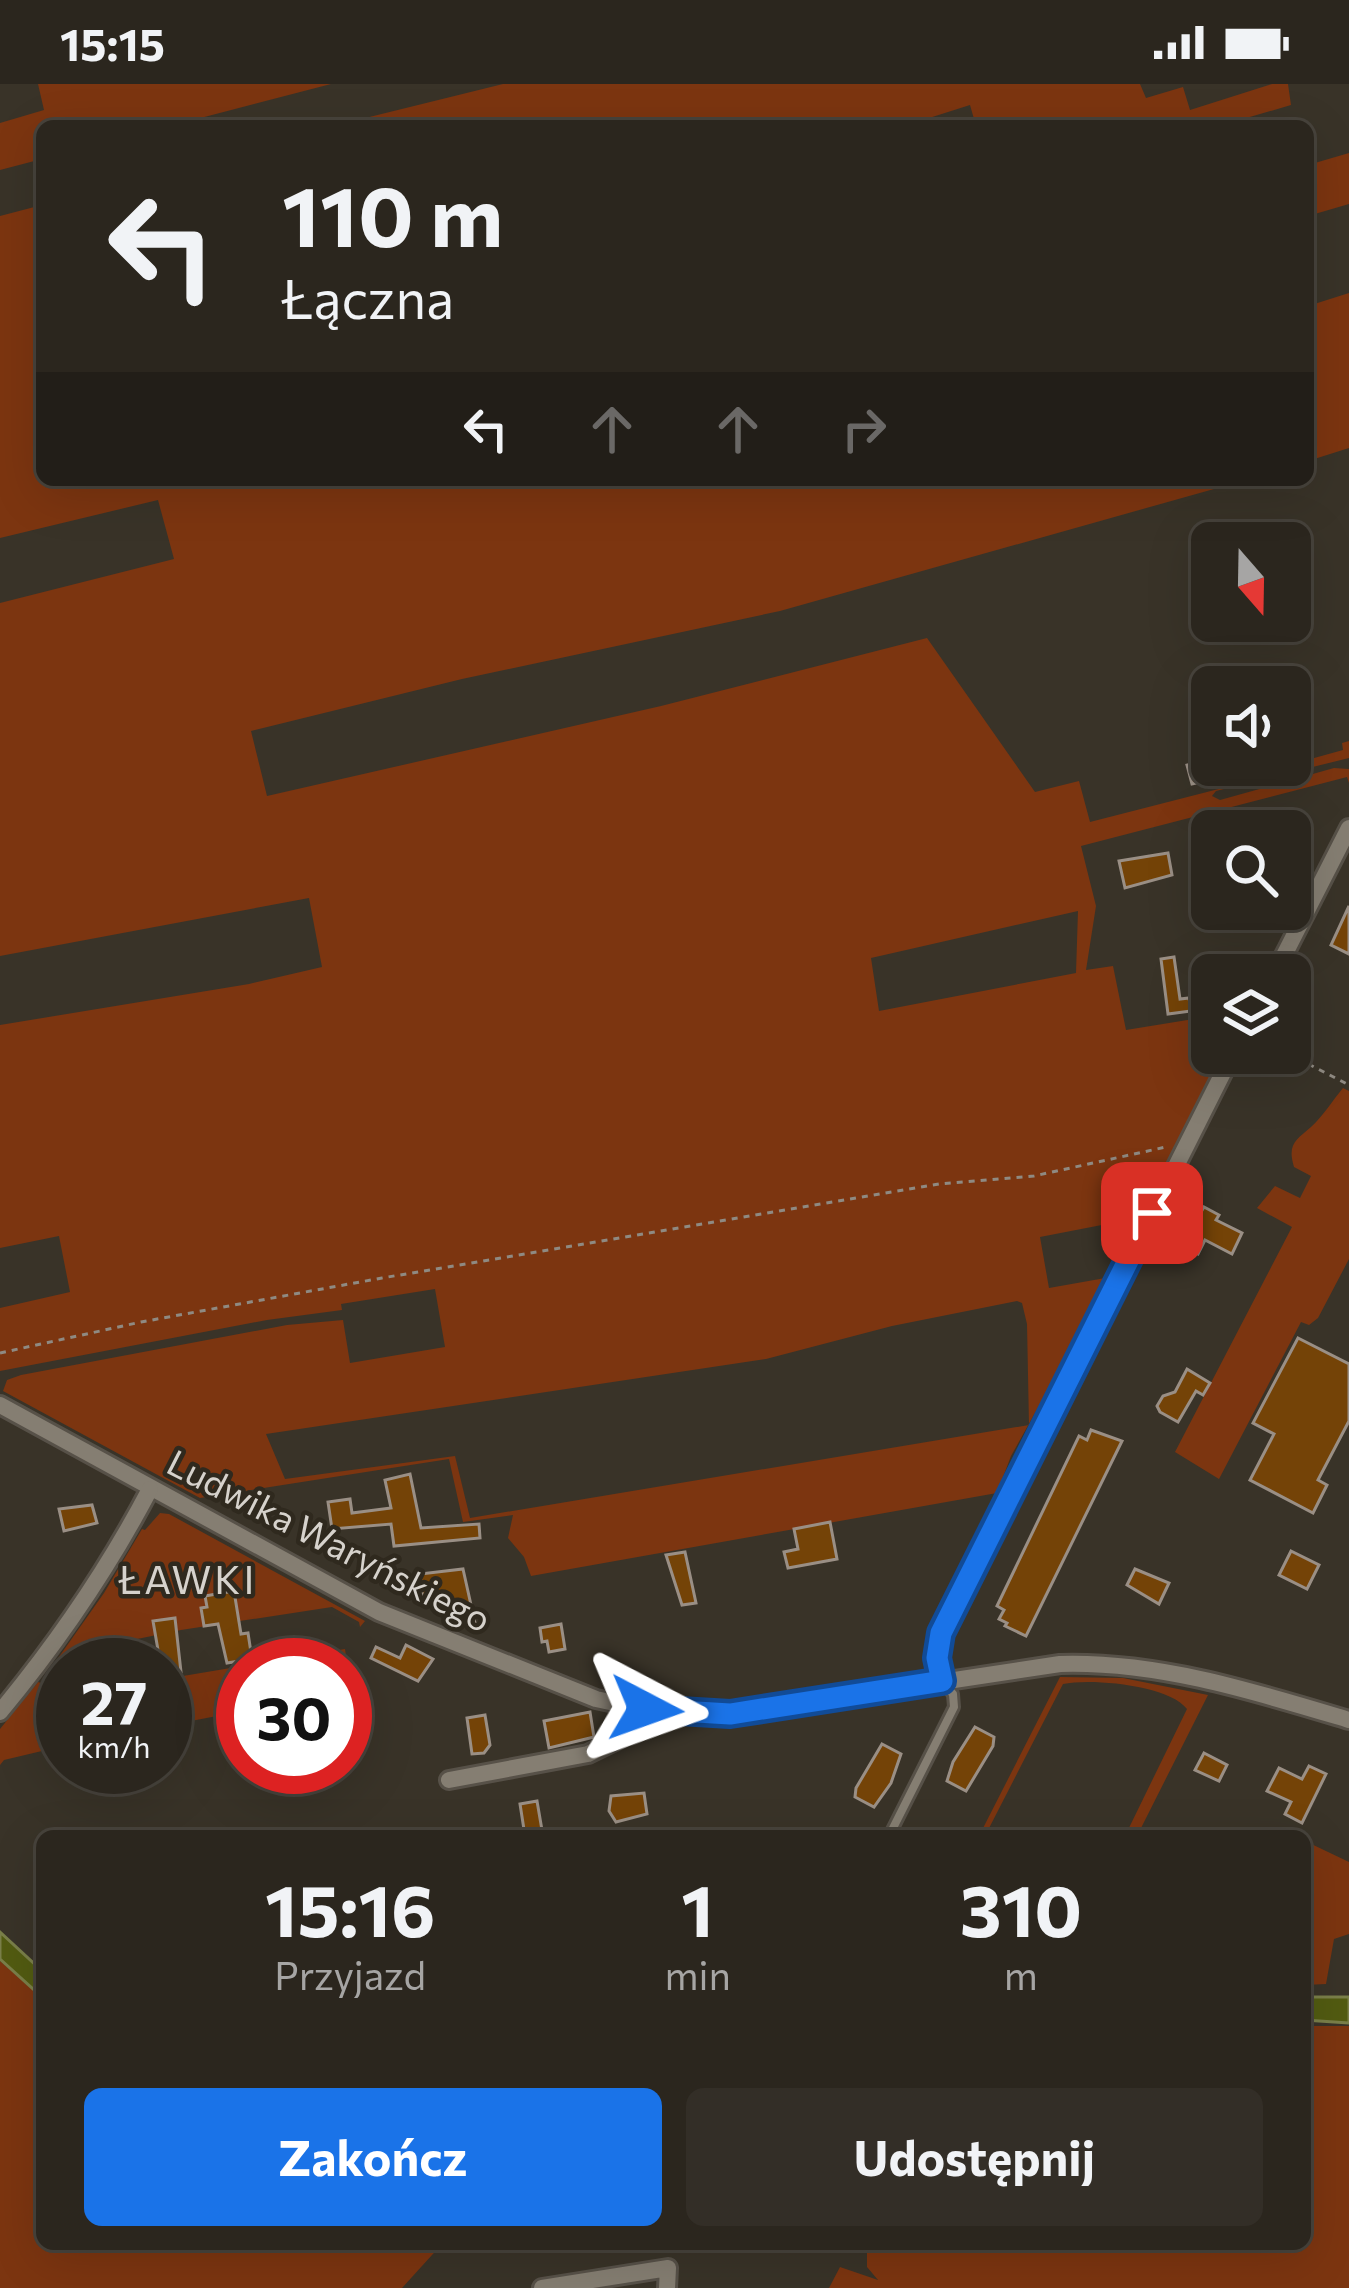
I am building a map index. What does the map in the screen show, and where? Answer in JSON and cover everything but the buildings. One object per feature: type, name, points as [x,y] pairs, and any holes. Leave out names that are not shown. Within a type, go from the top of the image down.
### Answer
[{"type":"street","points":[[1285,954],[1349,828]]},
{"type":"street","points":[[942,1681],[937,1658],[941,1633],[1223,1074]]},
{"type":"street","name":"Ludwika Waryńskiego","points":[[0,1405],[416,1629],[596,1700],[646,1709],[730,1714],[1060,1664],[1116,1666],[1217,1683],[1349,1720]]},
{"type":"street","points":[[0,1712],[105,1571],[150,1489]]},
{"type":"street","points":[[449,1780],[588,1754],[635,1733],[644,1724],[646,1709]]},
{"type":"street","points":[[542,2288],[668,2268],[667,2288]]},
{"type":"lane","points":[[892,1830],[953,1707],[954,1697],[942,1681]]},
{"type":"path","points":[[1311,1065],[1349,1085]]},
{"type":"path","points":[[0,1353],[141,1322],[642,1233],[939,1184],[1043,1174],[1190,1138]]},
{"type":"shaded area","points":[[38,84],[331,84],[193,120],[36,120],[36,161],[0,170],[0,123],[44,110]]},
{"type":"shaded area","points":[[503,84],[1140,84],[1146,98],[1183,87],[1190,110],[1272,84],[1288,84],[1291,105],[1240,120],[974,120],[970,105],[923,120],[357,120]]},
{"type":"shaded area","points":[[1349,153],[1349,204],[1314,214],[1314,163]]},
{"type":"shaded area","points":[[36,207],[36,486],[1225,486],[780,611],[462,679],[251,731],[267,796],[661,706],[927,638],[1035,792],[1079,781],[1090,822],[1230,786],[1236,786],[1212,796],[1220,800],[1270,786],[1311,786],[1311,774],[1349,769],[1349,783],[1347,777],[1220,810],[1191,810],[1191,817],[1081,846],[1096,906],[1086,970],[1113,966],[1126,1030],[1191,1019],[1191,1074],[1214,1074],[1143,1217],[1040,1237],[1049,1288],[1111,1277],[1029,1424],[1027,1324],[1022,1303],[1017,1301],[892,1326],[766,1359],[266,1434],[285,1479],[455,1456],[470,1518],[1028,1425],[997,1493],[531,1576],[524,1557],[508,1538],[513,1515],[463,1522],[449,1459],[200,1498],[3,1391],[7,1380],[21,1375],[287,1325],[343,1320],[350,1363],[445,1347],[435,1289],[0,1371],[0,1308],[70,1292],[59,1236],[0,1248],[0,1025],[249,984],[322,967],[309,898],[0,956],[0,603],[174,559],[158,500],[0,538],[0,216]],"holes":[[[1078,911],[1076,973],[879,1011],[871,958]]]},
{"type":"shaded area","points":[[1349,293],[1349,448],[1314,459],[1314,304]]},
{"type":"shaded area","points":[[1349,741],[1349,758],[1311,767],[1311,759],[1343,750],[1342,743]]},
{"type":"shaded area","points":[[1343,1088],[1349,1091],[1349,1259],[1318,1318],[1309,1325],[1301,1322],[1219,1479],[1175,1452],[1292,1227],[1257,1208],[1275,1186],[1300,1198],[1311,1176],[1294,1167],[1292,1148]]},
{"type":"shaded area","points":[[160,1513],[169,1514],[365,1621],[360,1627],[332,1607],[142,1638],[72,1638]]},
{"type":"shaded area","points":[[216,1670],[216,1716],[192,1721],[192,1674]]},
{"type":"shaded area","points":[[1060,1677],[1123,1678],[1208,1695],[1140,1830],[1128,1830],[1187,1709],[1147,1689],[1110,1683],[1063,1684],[988,1830],[982,1830]]},
{"type":"shaded area","points":[[36,1684],[36,1752],[0,1765],[0,1729]]},
{"type":"shaded area","points":[[1311,1844],[1349,1862],[1349,1934],[1334,1939],[1326,1984],[1311,1985]]},
{"type":"shaded area","points":[[0,1932],[36,1965],[36,1992],[0,1959]]},
{"type":"shaded area","points":[[0,1961],[36,1992],[36,2250],[437,2250],[402,2288],[0,2288]]},
{"type":"shaded area","points":[[1311,1997],[1349,1997],[1349,2023],[1311,2020]]},
{"type":"shaded area","points":[[1311,2026],[1349,2026],[1349,2288],[829,2288],[840,2267],[878,2280],[867,2267],[867,2250],[1311,2250]]},
{"type":"district","name":"ŁAWKI","points":[[188,1580]]},
{"type":"route","points":[[646,1709],[730,1714],[942,1681],[937,1658],[941,1633],[1152,1213]]}]
